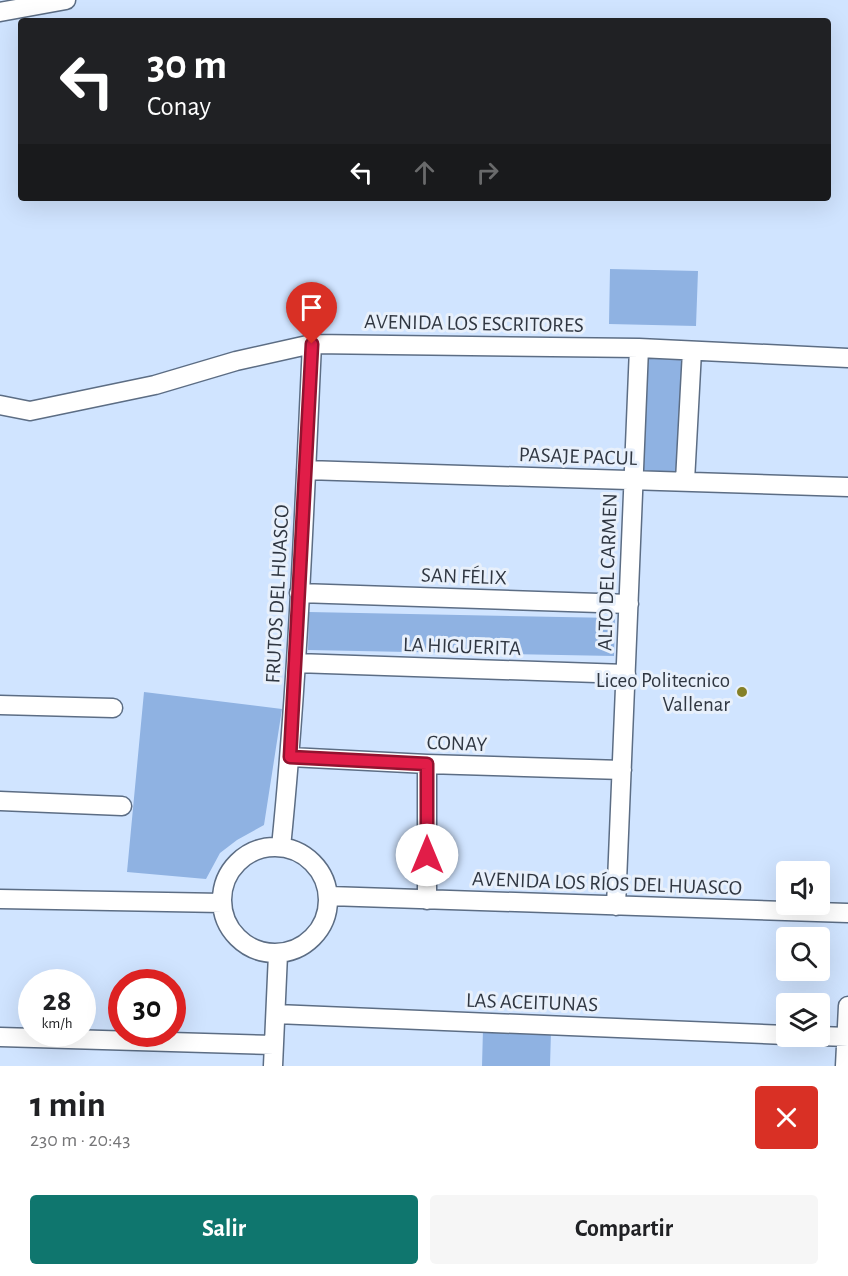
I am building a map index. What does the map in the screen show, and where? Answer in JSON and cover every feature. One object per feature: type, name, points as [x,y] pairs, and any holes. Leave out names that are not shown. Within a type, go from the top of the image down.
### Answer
[{"type":"street","points":[[0,12],[66,0]]},
{"type":"street","name":"AVENIDA LOS ESCRITORES","points":[[0,405],[30,411],[155,385],[312,344],[639,348],[848,358]]},
{"type":"street","name":"FRUTOS DEL HUASCO","points":[[280,847],[290,757],[296,663],[312,344]]},
{"type":"street","name":"ALTO DEL CARMEN","points":[[616,906],[639,348]]},
{"type":"street","points":[[686,481],[692,351]]},
{"type":"street","name":"PASAJE PACUL","points":[[306,470],[848,487]]},
{"type":"street","name":"SAN FÉLIX","points":[[299,593],[628,604]]},
{"type":"street","name":"LA HIGUERITA","points":[[296,663],[626,674]]},
{"type":"street","points":[[0,705],[113,708]]},
{"type":"street","name":"CONAY","points":[[290,757],[622,770]]},
{"type":"street","points":[[427,764],[427,900]]},
{"type":"street","points":[[0,801],[122,806]]},
{"type":"street","points":[[280,847],[308,858],[322,875],[329,896],[328,910],[316,935],[305,945],[278,954],[258,951],[240,940],[227,924],[222,903],[227,878],[243,858],[255,851],[280,847]]},
{"type":"street","name":"AVENIDA LOS RÍOS DEL HUASCO","points":[[329,896],[848,913]]},
{"type":"street","points":[[0,899],[222,903]]},
{"type":"street","points":[[273,1066],[278,954]]},
{"type":"street","points":[[844,1066],[848,1006]]},
{"type":"street","name":"LAS ACEITUNAS","points":[[276,1014],[776,1035]]},
{"type":"street","points":[[830,1036],[847,1037]]},
{"type":"street","points":[[0,1037],[274,1045]]},
{"type":"shaded area","points":[[610,269],[698,271],[696,326],[609,324]]},
{"type":"shaded area","points":[[639,349],[690,352],[684,480],[635,478]]},
{"type":"shaded area","points":[[309,612],[615,618],[614,656],[308,650]]},
{"type":"shaded area","points":[[144,692],[282,709],[264,825],[237,840],[220,853],[206,879],[127,872]]},
{"type":"shaded area","points":[[483,1029],[551,1031],[550,1066],[482,1066]]},
{"type":"place","name":"Liceo Politecnico Vallenar","points":[[742,692]]},
{"type":"route","points":[[312,344],[290,757],[427,764],[427,855]]}]
